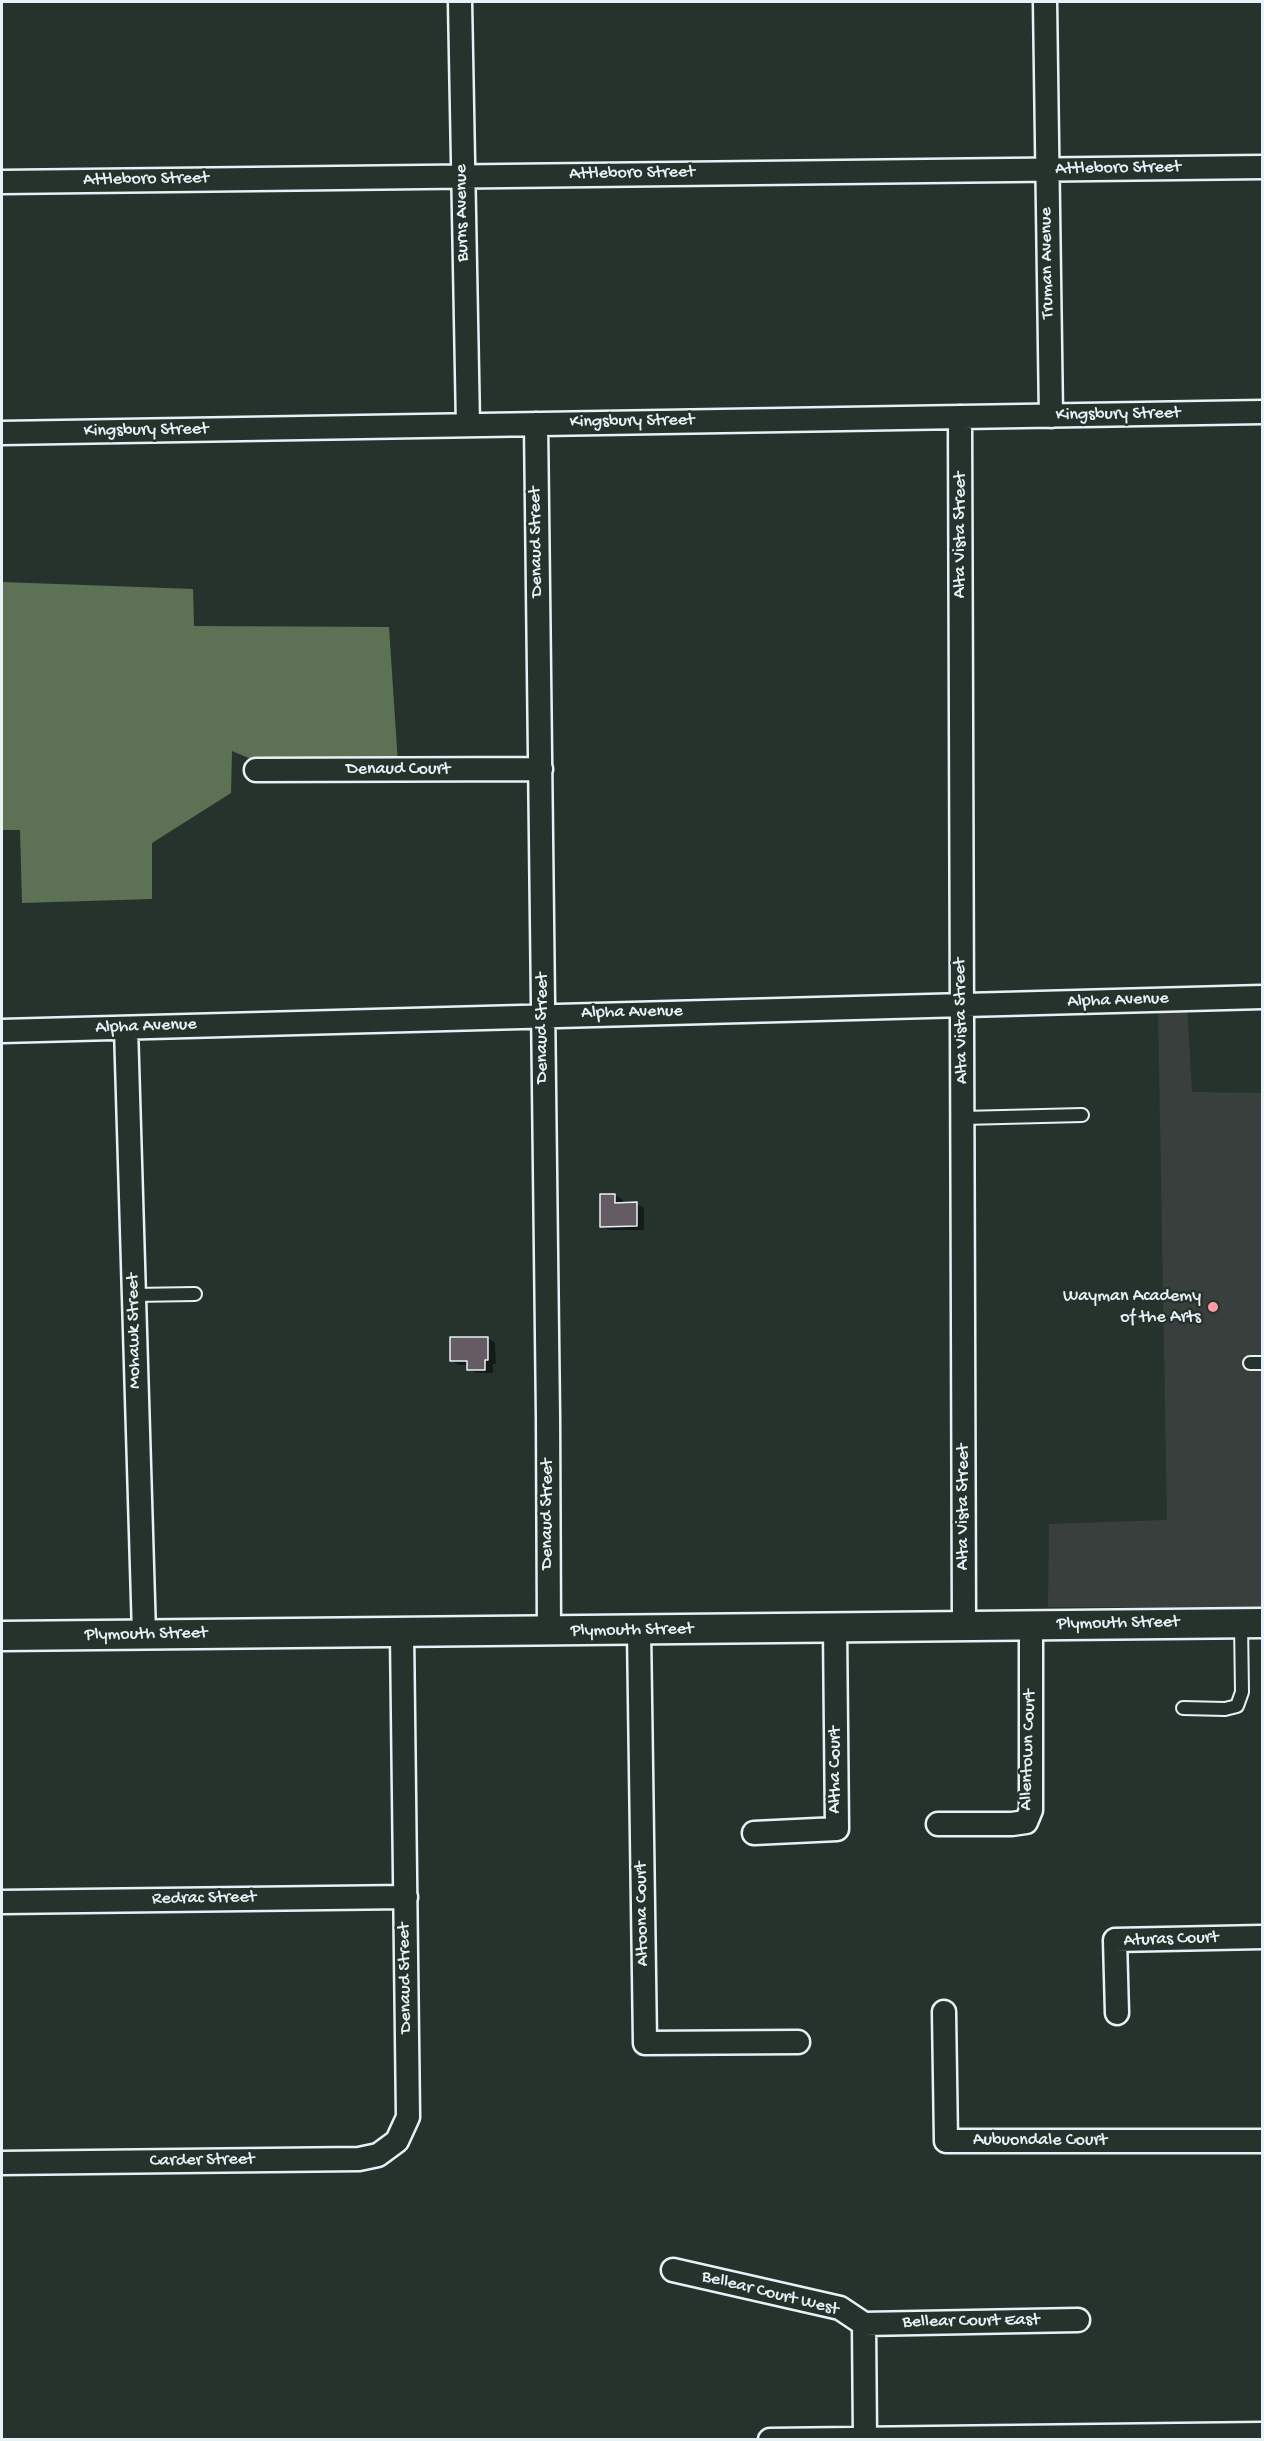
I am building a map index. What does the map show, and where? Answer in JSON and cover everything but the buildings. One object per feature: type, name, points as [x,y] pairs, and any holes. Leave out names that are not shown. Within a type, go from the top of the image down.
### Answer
[{"type":"street","name":"Burns Avenue","points":[[460,2],[468,425]]},
{"type":"street","name":"Truman Avenue","points":[[1044,2],[1051,416]]},
{"type":"street","name":"Attleboro Street","points":[[2,182],[1263,167]]},
{"type":"street","name":"Kingsbury Street","points":[[2,433],[1263,412]]},
{"type":"street","name":"Alta Vista Street","points":[[960,417],[964,1625]]},
{"type":"street","name":"Denaud Street","points":[[536,424],[549,1632]]},
{"type":"street","name":"Denaud Court","points":[[256,770],[541,769]]},
{"type":"street","name":"Alpha Avenue","points":[[2,1031],[1263,997]]},
{"type":"street","name":"Mohawk Street","points":[[126,1028],[144,1634]]},
{"type":"street","name":"Plymouth Street","points":[[2,1636],[1252,1623]]},
{"type":"street","name":"Allentown Court","points":[[938,1824],[1026,1822],[1031,1810],[1031,1625]]},
{"type":"street","name":"Altha Court","points":[[754,1833],[837,1829],[835,1628]]},
{"type":"street","name":"Altoona Court","points":[[639,1631],[645,2043],[798,2042]]},
{"type":"street","name":"Denaud Street","points":[[397,2140],[408,2117],[402,1633]]},
{"type":"street","name":"Redrac Street","points":[[2,1902],[406,1897]]},
{"type":"street","name":"Aturas Court","points":[[1117,2013],[1115,1940],[1263,1937]]},
{"type":"street","name":"Aubuondale Court","points":[[944,2012],[946,2141],[1263,2140]]},
{"type":"street","name":"Carder Street","points":[[2,2163],[359,2159],[378,2155],[397,2140]]},
{"type":"street","name":"Bellear Court West","points":[[673,2270],[840,2308],[864,2324]]},
{"type":"street","name":"Bellear Court East","points":[[864,2324],[1078,2320]]},
{"type":"street","points":[[864,2324],[865,2438]]},
{"type":"street","points":[[770,2439],[1062,2438],[1263,2434]]},
{"type":"lane","points":[[963,1118],[1082,1115]]},
{"type":"lane","points":[[134,1295],[195,1294]]},
{"type":"lane","points":[[1184,1708],[1225,1709],[1237,1706],[1242,1692],[1252,1623]]},
{"type":"shaded area","name":"Wayman Academy of the Arts","points":[[1187,1006],[1192,1092],[1262,1093],[1262,1607],[1048,1607],[1049,1524],[1167,1520],[1158,1008]]},
{"type":"green space","points":[[2,582],[193,589],[194,626],[389,627],[398,764],[256,761],[232,751],[231,793],[152,843],[152,899],[22,903],[20,830],[2,830]]},
{"type":"place","name":"Wayman Academy of the Arts","points":[[1213,1307]]}]
